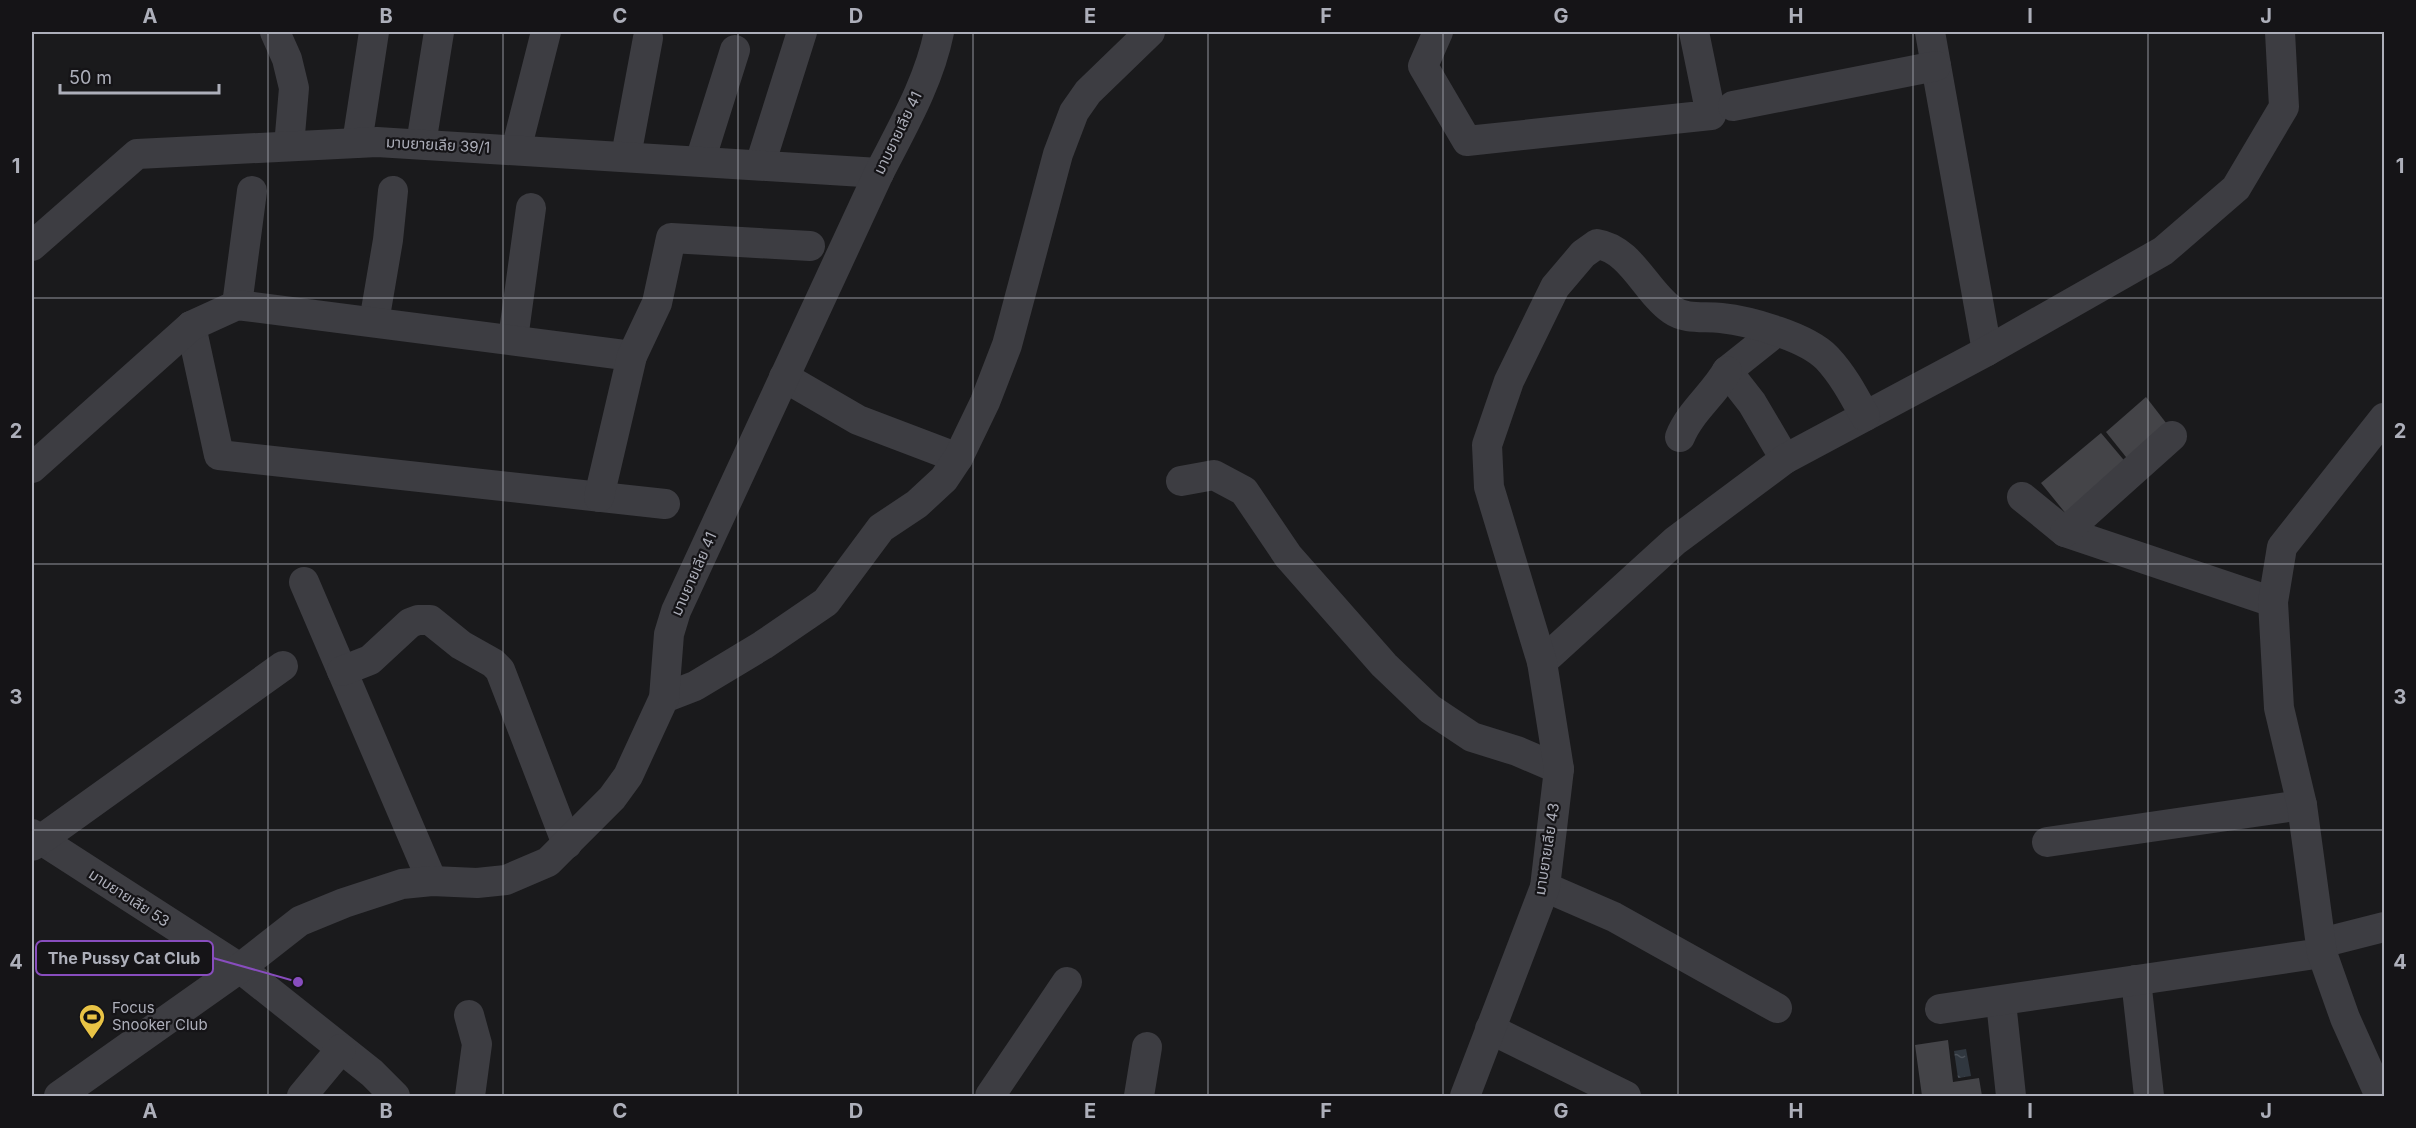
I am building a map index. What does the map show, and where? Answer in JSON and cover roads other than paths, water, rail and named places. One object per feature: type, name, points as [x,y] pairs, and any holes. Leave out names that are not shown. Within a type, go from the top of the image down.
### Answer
[{"type":"street","points":[[275,32],[287,59],[294,88],[289,146]]},
{"type":"street","points":[[357,143],[374,32]]},
{"type":"street","points":[[421,144],[439,32]]},
{"type":"street","points":[[516,150],[546,32]]},
{"type":"street","points":[[760,165],[802,32]]},
{"type":"street","name":"มาบยายเลีย 41","points":[[59,1096],[240,969],[300,921],[369,894],[402,884],[432,881],[477,883],[506,880],[548,862],[628,777],[664,698],[669,634],[676,611],[879,173],[910,112],[936,46],[939,32]]},
{"type":"street","points":[[664,698],[695,686],[763,645],[826,602],[881,528],[917,504],[944,479],[958,458],[985,402],[1007,345],[1058,154],[1074,112],[1088,92],[1150,32]]},
{"type":"street","points":[[1438,32],[1423,66],[1467,141],[1712,115],[1694,32]]},
{"type":"street","points":[[1930,32],[1987,351]]},
{"type":"street","points":[[1542,662],[1675,541],[1785,459],[1987,351],[2163,251],[2236,188],[2284,107],[2280,32]]},
{"type":"street","points":[[626,156],[648,38]]},
{"type":"street","points":[[700,161],[735,50]]},
{"type":"street","points":[[1733,106],[1936,66]]},
{"type":"street","name":"มาบยายเลีย 39/1","points":[[32,246],[136,154],[357,143],[421,144],[879,173]]},
{"type":"street","points":[[237,305],[252,191]]},
{"type":"street","points":[[374,322],[388,240],[393,191]]},
{"type":"street","points":[[513,339],[531,208]]},
{"type":"street","points":[[599,497],[632,356],[657,303],[671,238],[810,246]]},
{"type":"street","name":"มาบยายเลีย 43","points":[[1465,1096],[1545,887],[1559,769],[1542,662],[1489,487],[1487,445],[1496,412],[1555,287],[1583,254],[1597,244],[1605,245],[1629,263],[1672,310],[1687,316],[1722,318],[1776,332]]},
{"type":"street","points":[[32,468],[191,326],[237,305],[632,356]]},
{"type":"street","points":[[191,326],[219,455],[665,504]]},
{"type":"street","points":[[1680,437],[1685,424],[1718,388],[1727,371],[1776,332],[1805,343],[1826,357],[1850,388],[1865,416]]},
{"type":"street","points":[[1727,371],[1752,403],[1785,459]]},
{"type":"street","points":[[784,377],[858,420],[958,458]]},
{"type":"street","points":[[2380,1096],[2344,1018],[2321,948],[2302,805],[2278,708],[2273,602],[2282,547],[2385,418]]},
{"type":"street","points":[[2065,532],[2172,436]]},
{"type":"street","points":[[1181,481],[1214,475],[1244,491],[1288,556],[1384,665],[1430,710],[1472,736],[1517,751],[1559,769]]},
{"type":"street","points":[[2022,497],[2065,532],[2273,602]]},
{"type":"street","points":[[304,582],[432,881]]},
{"type":"street","points":[[342,671],[370,660],[410,623],[418,620],[430,620],[461,645],[494,663],[500,670],[567,844]]},
{"type":"street","points":[[34,840],[283,666]]},
{"type":"street","points":[[2047,842],[2302,805]]},
{"type":"street","name":"มาบยายเลีย 53","points":[[34,840],[240,969],[372,1073],[395,1096]]},
{"type":"street","points":[[1545,887],[1614,917],[1777,1008]]},
{"type":"street","points":[[1940,1009],[2001,1002],[2321,948],[2385,927]]},
{"type":"street","points":[[2136,980],[2149,1096]]},
{"type":"street","points":[[990,1096],[1067,982]]},
{"type":"street","points":[[2001,1002],[2010,1096]]},
{"type":"street","points":[[470,1015],[477,1044],[470,1096]]},
{"type":"street","points":[[1490,1029],[1626,1096]]},
{"type":"street","points":[[1139,1096],[1147,1047]]},
{"type":"street","points":[[302,1096],[341,1049]]},
{"type":"water","points":[[1966,1049],[1971,1076],[1958,1078],[1954,1051]]},
{"type":"place","name":"The Pussy Cat Club","points":[[298,982]]},
{"type":"place","name":"Focus Snooker Club","points":[[92,1040]]}]
